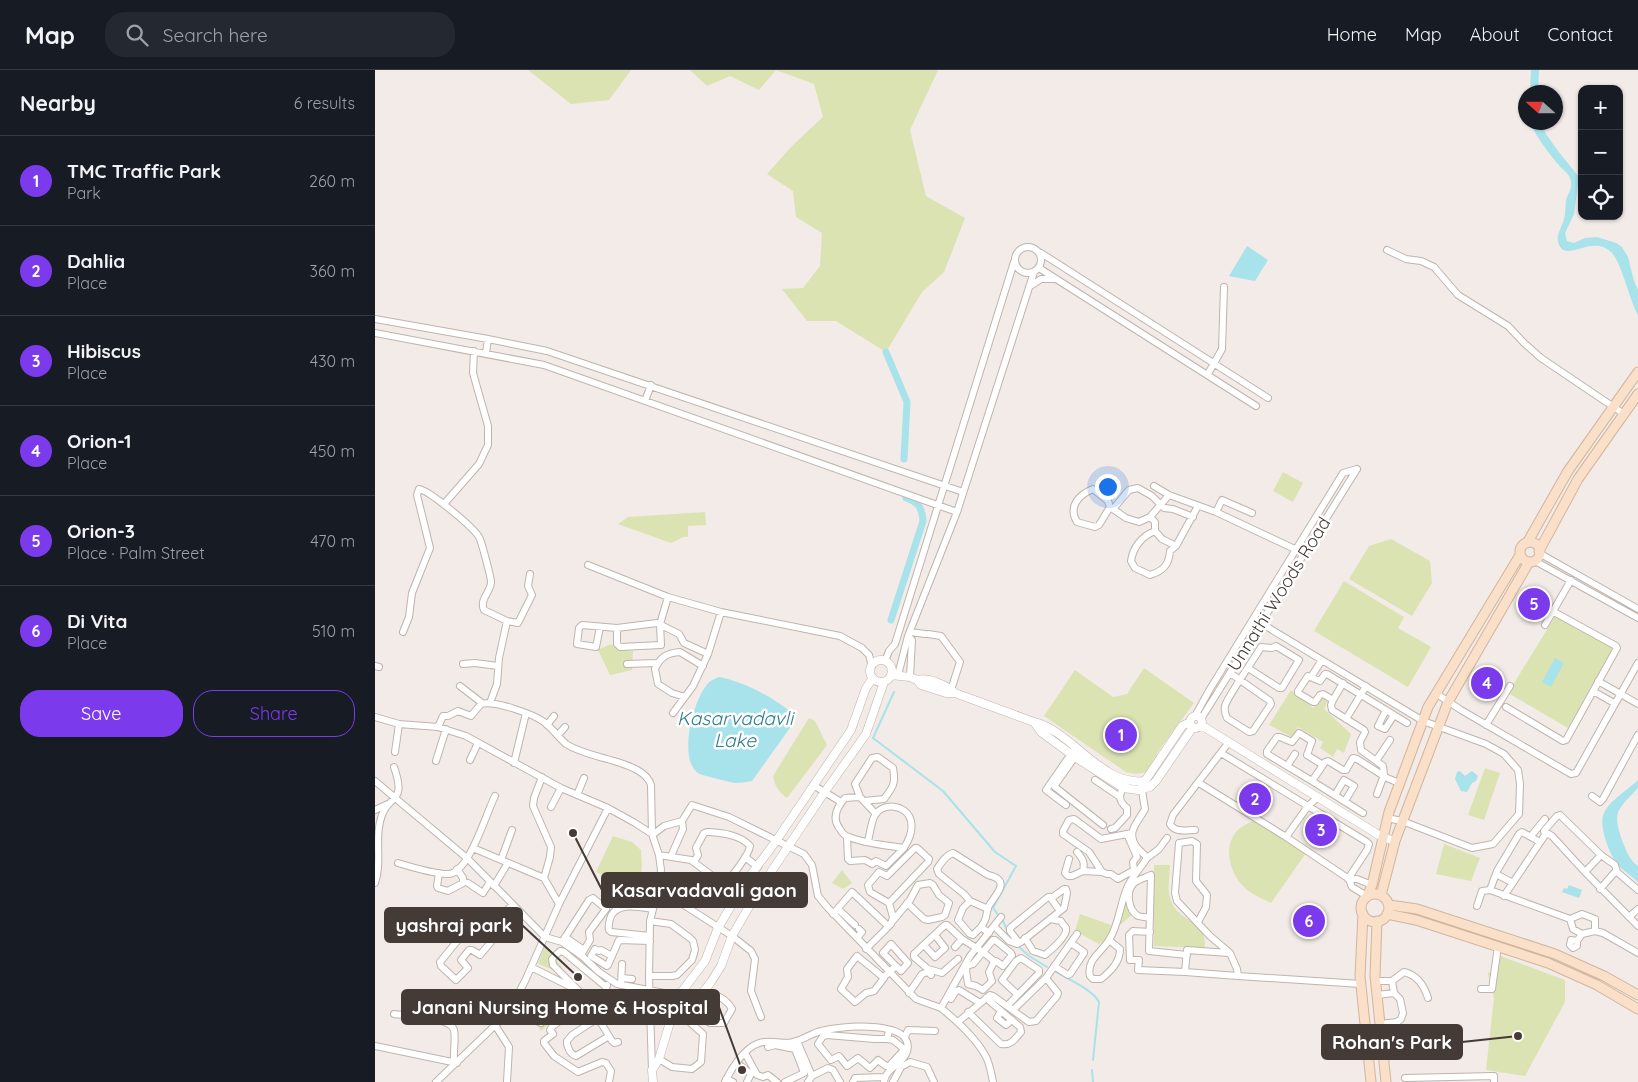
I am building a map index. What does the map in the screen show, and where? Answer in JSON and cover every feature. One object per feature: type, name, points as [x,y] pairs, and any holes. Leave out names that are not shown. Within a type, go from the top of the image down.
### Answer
[{"type":"main road","points":[[1371,1082],[1361,984],[1363,904],[1372,885],[1387,818],[1399,783],[1423,721],[1437,694],[1520,555],[1521,548],[1527,542],[1568,471],[1638,372]]},
{"type":"main road","points":[[1381,895],[1395,841],[1448,702],[1536,557],[1578,480],[1638,394]]},
{"type":"main road","points":[[1527,542],[1534,543],[1536,557]]},
{"type":"main road","points":[[1520,555],[1523,560],[1536,557]]},
{"type":"main road","points":[[1363,914],[1369,920],[1377,921],[1383,919],[1388,910],[1386,899],[1381,895],[1367,896]]},
{"type":"main road","points":[[1388,910],[1417,909],[1565,959],[1638,994]]},
{"type":"main road","points":[[1388,910],[1554,966],[1590,982],[1638,1009]]},
{"type":"main road","points":[[1377,921],[1375,981],[1386,1082]]},
{"type":"main road","points":[[1554,966],[1565,959]]},
{"type":"main road","points":[[1565,959],[1566,971]]},
{"type":"main road","points":[[1590,982],[1595,972]]},
{"type":"street","points":[[885,661],[889,651],[895,644],[1018,252],[1024,247],[1032,246],[1268,398]]},
{"type":"street","points":[[1387,250],[1406,260],[1421,261],[1434,267],[1458,295],[1508,326],[1541,358],[1624,414]]},
{"type":"street","points":[[652,1070],[659,1059],[670,1022],[680,1007],[696,1001],[721,966],[732,936],[757,893],[866,734],[884,682],[895,675],[957,512],[1029,287],[1042,261],[1041,253]]},
{"type":"street","points":[[1015,262],[1023,272],[1037,270],[1056,279],[1209,374],[1256,406]]},
{"type":"street","points":[[1029,287],[1041,279],[1056,279]]},
{"type":"street","points":[[1209,374],[1222,349],[1225,287]]},
{"type":"street","points":[[375,319],[547,351],[963,492]]},
{"type":"street","points":[[375,333],[544,365],[957,512]]},
{"type":"street","points":[[486,353],[488,339]]},
{"type":"street","points":[[444,504],[479,464],[488,445],[488,426],[473,373],[474,351]]},
{"type":"street","points":[[645,401],[651,385]]},
{"type":"street","name":"Unnathi Woods Road","points":[[1357,469],[1230,673],[1196,722],[1210,689],[1343,473],[1357,469]]},
{"type":"street","points":[[1154,486],[1169,495],[1216,512],[1296,550],[1305,551]]},
{"type":"street","points":[[1169,495],[1161,505],[1150,517],[1139,522],[1127,518],[1111,508],[1107,501],[1093,489],[1079,496],[1074,506],[1073,516],[1077,522],[1095,527],[1099,525],[1111,508],[1129,490],[1138,488],[1152,496],[1161,505],[1164,508],[1193,517]]},
{"type":"street","points":[[403,632],[409,617],[412,594],[430,548],[417,495],[418,490],[425,490],[444,504],[479,537],[491,582],[483,606],[488,613],[507,621],[518,623],[532,594],[528,584],[530,574]]},
{"type":"street","points":[[1216,512],[1222,500],[1252,513]]},
{"type":"street","points":[[1155,531],[1144,537],[1134,550],[1131,560],[1135,568],[1150,575],[1160,572],[1170,560],[1170,551],[1176,546],[1198,506]]},
{"type":"street","points":[[1150,517],[1155,522],[1155,531],[1162,539],[1176,546]]},
{"type":"street","points":[[1536,557],[1571,580],[1638,618]]},
{"type":"street","points":[[1536,557],[1638,609]]},
{"type":"street","points":[[588,565],[668,597],[721,612],[840,636],[861,648],[869,656],[873,678],[884,682]]},
{"type":"street","points":[[1545,626],[1571,580]]},
{"type":"street","points":[[617,628],[617,644],[620,647],[659,646],[662,643],[660,624],[668,597]]},
{"type":"street","points":[[673,713],[693,686],[709,654],[721,612]]},
{"type":"street","points":[[1506,707],[1563,741],[1566,740],[1617,648],[1554,612]]},
{"type":"street","points":[[1254,619],[1423,721],[1486,744],[1504,754],[1518,770],[1520,784],[1519,814],[1493,844],[1472,848],[1402,821],[1387,818]]},
{"type":"street","points":[[438,727],[443,716],[458,712],[471,716],[486,703],[497,684],[498,666],[507,621]]},
{"type":"street","points":[[600,627],[596,647],[577,644],[580,626],[600,627],[617,628],[653,622],[679,634],[684,643],[709,654]]},
{"type":"street","points":[[909,634],[941,636],[960,662],[952,692]]},
{"type":"street","points":[[909,634],[913,678]]},
{"type":"street","points":[[895,644],[904,650]]},
{"type":"street","points":[[1230,673],[1240,680],[1270,701],[1271,704],[1253,731],[1249,732],[1227,718],[1225,715],[1225,705],[1240,680],[1261,647],[1272,648],[1276,646],[1299,660]]},
{"type":"street","points":[[1248,668],[1279,688],[1282,688],[1305,650]]},
{"type":"street","points":[[685,698],[672,693],[659,684],[655,673],[657,663],[664,655],[680,652],[703,666]]},
{"type":"street","points":[[1322,660],[1311,677],[1308,676],[1298,693],[1313,702],[1315,702],[1320,694],[1333,700]]},
{"type":"street","points":[[872,666],[877,661],[885,661],[890,665],[895,675]]},
{"type":"street","points":[[463,664],[475,663],[498,666]]},
{"type":"street","points":[[627,664],[657,663]]},
{"type":"street","points":[[1437,694],[1571,774],[1576,773],[1638,663]]},
{"type":"street","points":[[1311,677],[1320,681],[1327,674],[1407,723]]},
{"type":"street","points":[[895,675],[913,678],[921,685],[952,692],[1034,722],[1041,732],[1075,752],[1112,773],[1129,781],[1144,785]]},
{"type":"street","points":[[659,1059],[672,1067],[692,1069],[701,1062],[703,1034],[685,1018],[680,1007],[680,994],[705,961],[718,928],[743,886],[776,841],[851,730],[866,688],[873,678]]},
{"type":"street","points":[[1598,681],[1638,704]]},
{"type":"street","points":[[1343,684],[1333,700],[1332,710],[1365,730],[1360,742],[1361,750],[1383,766],[1384,775],[1377,794]]},
{"type":"street","points":[[460,686],[486,703],[526,713],[541,720],[573,748],[621,763],[643,773],[650,780],[652,834],[659,855],[661,870],[650,922],[649,976],[653,1082]]},
{"type":"street","points":[[1346,718],[1365,686]]},
{"type":"street","points":[[1486,725],[1510,686]]},
{"type":"street","points":[[1593,691],[1614,703]]},
{"type":"street","points":[[1386,710],[1378,726],[1385,729],[1394,715]]},
{"type":"street","points":[[514,763],[526,713]]},
{"type":"street","points":[[547,725],[554,716]]},
{"type":"street","points":[[375,717],[399,724],[438,727],[466,736],[561,788],[635,822],[652,834]]},
{"type":"street","points":[[1075,752],[1123,788],[1144,785],[1156,781],[1196,722],[1382,837],[1395,841]]},
{"type":"street","points":[[395,752],[399,724]]},
{"type":"street","points":[[558,734],[565,727]]},
{"type":"street","points":[[436,761],[446,729]]},
{"type":"street","points":[[1323,765],[1307,755],[1312,741],[1299,733],[1291,742],[1277,737],[1267,751],[1267,754],[1363,813]]},
{"type":"street","points":[[1592,796],[1600,802],[1603,799],[1638,735]]},
{"type":"street","points":[[1376,761],[1390,740]]},
{"type":"street","points":[[1195,830],[1176,830],[1172,828],[1173,815],[1229,742]]},
{"type":"street","points":[[470,760],[478,743]]},
{"type":"street","points":[[1075,752],[1055,787],[1103,825]]},
{"type":"street","points":[[1066,805],[1046,790],[1075,752]]},
{"type":"street","points":[[1221,753],[1369,844],[1348,879]]},
{"type":"street","points":[[1287,766],[1295,754]]},
{"type":"street","points":[[868,842],[876,814],[884,806],[894,786],[895,779],[893,768],[875,757],[872,758],[855,784],[862,799],[876,814]]},
{"type":"street","points":[[1312,781],[1325,762],[1328,761],[1346,770],[1353,758],[1357,758],[1399,783]]},
{"type":"street","points":[[375,810],[396,798],[399,792],[399,783],[394,767]]},
{"type":"street","points":[[542,777],[533,806],[551,847],[544,878]]},
{"type":"street","points":[[577,795],[584,778]]},
{"type":"street","points":[[1095,780],[1120,797],[1127,808],[1127,815],[1115,828],[1111,829]]},
{"type":"street","points":[[1335,795],[1344,780],[1346,780],[1354,786],[1345,801]]},
{"type":"street","points":[[375,781],[468,859],[545,937],[564,941],[583,953],[609,980],[664,993],[680,1007],[710,1023],[724,1024],[733,1009],[732,1007],[726,1000],[704,991]]},
{"type":"street","points":[[1120,797],[1123,788],[1129,781]]},
{"type":"street","points":[[1199,783],[1286,837],[1348,879],[1352,887],[1367,896]]},
{"type":"street","points":[[813,785],[841,802]]},
{"type":"street","points":[[1103,872],[1090,854],[1063,834],[1063,831],[1069,820],[1074,819],[1101,839],[1119,834],[1123,836],[1129,834],[1145,809],[1144,785]]},
{"type":"street","points":[[551,807],[561,788]]},
{"type":"street","points":[[397,863],[439,873],[449,874],[457,870],[468,859],[495,796]]},
{"type":"street","points":[[1286,837],[1308,806],[1318,797]]},
{"type":"street","points":[[845,798],[862,799],[886,802],[901,809],[911,820],[909,839],[904,848],[885,866],[876,861],[872,864],[865,860],[850,861],[848,859],[847,837],[835,822],[835,816],[841,802],[845,798]]},
{"type":"street","points":[[375,883],[379,870],[379,823],[388,804]]},
{"type":"street","points":[[671,856],[683,829],[682,821],[692,805],[729,817],[805,854],[811,865],[819,896],[860,931],[857,938]]},
{"type":"street","points":[[436,1082],[510,1010],[559,904],[608,808]]},
{"type":"street","points":[[1504,896],[1545,835],[1544,831],[1557,816],[1560,816],[1601,856],[1615,865],[1617,872],[1638,890]]},
{"type":"street","points":[[1531,836],[1545,819]]},
{"type":"street","points":[[652,834],[655,834],[664,826],[682,821]]},
{"type":"street","points":[[501,860],[512,830]]},
{"type":"street","points":[[1490,890],[1496,874],[1519,834],[1522,832],[1540,842]]},
{"type":"street","points":[[659,855],[691,860],[719,881],[727,882],[745,857],[749,849],[748,843],[727,834],[704,833],[696,848],[698,855],[694,862]]},
{"type":"street","points":[[1069,859],[1065,873],[1068,876],[1083,871],[1103,872],[1119,879],[1134,870],[1133,862],[1137,857],[1129,834]]},
{"type":"street","points":[[1545,835],[1549,834],[1552,836],[1638,926]]},
{"type":"street","points":[[847,837],[904,848]]},
{"type":"street","points":[[1109,940],[1120,949],[1118,961],[1110,972],[1101,979],[1093,978],[1089,972],[1091,961],[1113,933],[1127,887],[1147,858],[1159,850],[1167,838]]},
{"type":"street","points":[[1198,922],[1206,907],[1207,895],[1196,881],[1197,844],[1192,841],[1179,843],[1175,893],[1177,901],[1198,922],[1230,954],[1238,976]]},
{"type":"street","points":[[1134,846],[1145,854],[1147,858]]},
{"type":"street","points":[[473,848],[544,878],[559,904]]},
{"type":"street","points":[[889,903],[929,862],[929,859],[917,848],[887,876],[879,872],[868,885],[870,892],[889,903],[893,917],[889,925]]},
{"type":"street","points":[[1077,852],[1083,858],[1083,871]]},
{"type":"street","points":[[970,901],[963,908],[958,920],[973,935],[987,918],[987,909],[997,896],[1001,887],[1000,882],[994,876],[988,875],[953,853],[950,854],[941,862],[937,869],[939,874],[970,901],[987,909]]},
{"type":"street","points":[[1084,863],[1090,854]]},
{"type":"street","points":[[1585,872],[1601,856]]},
{"type":"street","points":[[745,857],[758,867]]},
{"type":"street","points":[[468,883],[483,893],[506,866]]},
{"type":"street","points":[[439,873],[438,888],[448,891],[463,883],[463,878],[457,870]]},
{"type":"street","points":[[1600,888],[1617,872]]},
{"type":"street","points":[[1496,874],[1513,883]]},
{"type":"street","points":[[1150,918],[1138,916],[1131,909],[1129,898],[1131,886],[1138,880],[1151,875],[1150,932],[1149,951],[1187,955]]},
{"type":"street","points":[[729,878],[757,893]]},
{"type":"street","points":[[1348,879],[1357,878],[1372,885]]},
{"type":"street","points":[[866,948],[889,925],[907,903],[917,885],[930,882],[939,895],[949,903],[942,918],[928,920],[907,903]]},
{"type":"street","points":[[994,926],[1009,941],[1019,943],[1060,911],[1066,904],[1066,889],[1050,897],[1010,928],[1010,931],[1019,943]]},
{"type":"street","points":[[1477,906],[1482,891],[1490,890],[1570,919],[1583,914],[1589,916],[1595,919],[1595,931]]},
{"type":"street","points":[[835,911],[852,892],[889,925]]},
{"type":"street","points":[[656,896],[676,900],[732,936],[751,951],[755,959],[751,991],[761,1017]]},
{"type":"street","points":[[1050,897],[1060,911]]},
{"type":"street","points":[[583,953],[590,940],[589,932],[606,908],[593,898],[589,900],[560,951],[552,959],[553,965],[587,1000],[614,1043],[618,1042]]},
{"type":"street","points":[[485,934],[513,905]]},
{"type":"street","points":[[650,939],[611,932],[608,926],[612,914],[623,906],[653,909]]},
{"type":"street","points":[[1629,918],[1638,909]]},
{"type":"street","points":[[835,911],[866,948],[883,958],[893,969],[909,993],[921,1001],[941,1008],[958,1022],[985,1054],[993,1082]]},
{"type":"street","points":[[995,962],[989,972],[992,981],[983,990],[968,984],[967,966],[973,964],[989,933],[1001,917]]},
{"type":"street","points":[[1025,938],[1033,951],[1045,955],[1066,933],[1066,929],[1061,921],[1050,919]]},
{"type":"street","points":[[1565,959],[1572,947],[1577,946],[1570,919]]},
{"type":"street","points":[[649,976],[672,976],[677,974],[692,960],[694,955],[694,944],[690,938],[671,924],[650,922]]},
{"type":"street","points":[[941,1008],[980,950],[993,940],[1012,955],[1003,966],[995,962],[980,950],[962,939],[947,925],[914,954],[914,957],[927,969],[942,973],[958,959]]},
{"type":"street","points":[[474,926],[485,934],[491,942],[480,955],[469,950],[461,960],[468,968],[457,980],[439,964],[441,958],[467,929],[474,926]]},
{"type":"street","points":[[981,927],[989,933]]},
{"type":"street","points":[[1573,929],[1582,934]]},
{"type":"street","points":[[1150,932],[1133,931],[1129,936],[1130,960],[1139,960],[1138,970],[1361,984]]},
{"type":"street","points":[[1575,940],[1582,934],[1595,931],[1603,933],[1638,953]]},
{"type":"street","points":[[1010,1008],[1046,978],[1077,934]]},
{"type":"street","points":[[924,945],[935,957],[945,948],[935,935]]},
{"type":"street","points":[[612,956],[619,940],[650,939]]},
{"type":"street","points":[[955,947],[962,939]]},
{"type":"street","points":[[1054,966],[1068,975],[1070,974],[1084,954],[1084,952],[1071,943]]},
{"type":"street","points":[[883,958],[883,951],[891,944],[909,963],[900,971],[893,969]]},
{"type":"street","points":[[1481,989],[1492,989],[1498,946]]},
{"type":"street","points":[[1185,972],[1187,950],[1230,954]]},
{"type":"street","points":[[560,951],[564,952],[606,987]]},
{"type":"street","points":[[694,955],[705,961]]},
{"type":"street","points":[[884,978],[857,956],[847,969],[848,977],[841,989],[855,1002],[866,993],[874,991],[893,969]]},
{"type":"street","points":[[1010,1008],[1017,994],[1039,973],[1039,970],[1021,958],[1016,961],[1002,980],[1017,994]]},
{"type":"street","points":[[622,964],[622,982]]},
{"type":"street","points":[[531,967],[573,988],[576,992],[566,1008],[544,998],[534,1020]]},
{"type":"street","points":[[909,993],[922,974],[928,972],[931,975]]},
{"type":"street","points":[[1375,981],[1393,981],[1404,972],[1417,978],[1425,988],[1429,998]]},
{"type":"street","points":[[958,1022],[990,995],[1029,1022],[1036,1021],[1057,996],[1057,991],[1046,978]]},
{"type":"street","points":[[622,982],[633,979]]},
{"type":"street","points":[[609,980],[598,1018],[567,1041],[569,1050],[576,1056],[609,1036]]},
{"type":"street","points":[[1393,981],[1393,993]]},
{"type":"street","points":[[954,989],[980,1003]]},
{"type":"street","points":[[1377,995],[1393,993],[1400,999],[1403,1013],[1401,1019],[1397,1022],[1380,1024]]},
{"type":"street","points":[[968,1012],[1001,1044],[1011,1042],[1021,1032],[1020,1027],[987,998]]},
{"type":"street","points":[[587,1000],[552,1027],[553,1034],[544,1041],[557,1059],[578,1072],[606,1062],[611,1071],[609,1082]]},
{"type":"street","points":[[510,1010],[541,1022]]},
{"type":"street","points":[[394,1014],[441,1020],[449,1023],[454,1031],[453,1049],[455,1062]]},
{"type":"street","points":[[1397,1022],[1399,1046]]},
{"type":"street","points":[[495,1025],[509,1047],[507,1082]]},
{"type":"street","points":[[768,1047],[795,1044],[820,1031],[849,1026],[868,1026],[889,1030],[905,1037],[909,1047],[907,1053],[893,1072],[881,1080],[855,1078],[853,1082]]},
{"type":"street","points":[[887,1039],[889,1030]]},
{"type":"street","points":[[905,1037],[908,1030],[935,1031]]},
{"type":"street","points":[[827,1035],[887,1039],[893,1040],[903,1048],[903,1052],[889,1066],[878,1060],[870,1068],[858,1058],[847,1066],[839,1056],[831,1060],[818,1044],[823,1036],[827,1035]]},
{"type":"street","points":[[733,1082],[726,1080],[737,1062],[745,1053],[759,1043],[775,1041],[795,1044]]},
{"type":"street","points":[[795,1044],[812,1076]]},
{"type":"street","points":[[785,1082],[804,1073],[795,1044]]},
{"type":"street","points":[[1383,1047],[1412,1044]]},
{"type":"street","points":[[375,1046],[455,1062]]},
{"type":"street","points":[[557,1059],[569,1050]]},
{"type":"street","points":[[745,1053],[757,1075],[763,1077],[769,1075],[777,1082]]},
{"type":"street","points":[[737,1062],[751,1074],[747,1082]]},
{"type":"street","points":[[893,1082],[901,1067],[910,1062],[927,1067],[934,1082]]},
{"type":"street","points":[[807,1082],[812,1076],[829,1068],[833,1070],[840,1082]]},
{"type":"street","points":[[1405,1078],[1494,1076],[1494,1082]]},
{"type":"green space","points":[[528,70],[631,70],[609,100],[571,104]]},
{"type":"green space","points":[[690,70],[776,70],[759,90],[730,76],[707,86]]},
{"type":"green space","points":[[776,70],[938,70],[910,130],[926,196],[965,218],[944,272],[922,292],[886,352],[836,321],[807,321],[782,289],[803,288],[820,266],[822,233],[796,217],[793,191],[767,174],[792,146],[823,117],[814,84]]},
{"type":"green space","points":[[1283,472],[1303,483],[1293,502],[1273,491]]},
{"type":"green space","points":[[705,512],[706,525],[688,526],[688,537],[683,537],[671,543],[618,524],[628,517]]},
{"type":"green space","points":[[1391,539],[1430,561],[1432,583],[1412,616],[1349,579],[1369,546]]},
{"type":"green space","points":[[1344,581],[1404,617],[1398,628],[1431,647],[1408,687],[1314,631]]},
{"type":"green space","points":[[1556,615],[1613,647],[1568,728],[1508,693]]},
{"type":"green space","points":[[611,644],[620,650],[633,651],[632,670],[610,675],[598,650]]},
{"type":"green space","points":[[1144,668],[1194,703],[1157,753],[1158,765],[1150,770],[1139,774],[1126,772],[1044,716],[1075,670],[1113,697],[1127,694]]},
{"type":"green space","points":[[1291,690],[1313,708],[1321,697],[1327,702],[1324,709],[1351,734],[1344,753],[1337,749],[1333,757],[1320,748],[1323,742],[1298,727],[1292,737],[1269,725]]},
{"type":"green space","points":[[809,718],[815,721],[827,745],[787,798],[778,789],[773,776]]},
{"type":"green space","points":[[1485,768],[1500,773],[1484,820],[1468,815]]},
{"type":"green space","points":[[1253,821],[1306,853],[1271,903],[1255,895],[1241,884],[1230,862],[1229,854],[1232,839],[1239,829]]},
{"type":"green space","points":[[613,836],[632,842],[641,850],[642,866],[639,887],[618,882],[596,872]]},
{"type":"green space","points":[[1444,844],[1480,858],[1471,881],[1436,874]]},
{"type":"green space","points":[[1154,865],[1170,865],[1170,898],[1181,915],[1195,924],[1204,935],[1205,948],[1154,946]]},
{"type":"green space","points":[[842,870],[852,883],[843,889],[832,883]]},
{"type":"green space","points":[[1125,903],[1133,914],[1120,925]]},
{"type":"green space","points":[[1080,914],[1111,925],[1107,939],[1099,944],[1075,931]]},
{"type":"green space","points":[[545,946],[563,968],[561,973],[538,964]]},
{"type":"green space","points":[[1495,954],[1565,980],[1565,1002],[1525,1076],[1486,1070],[1494,998],[1488,973],[1494,971]]},
{"type":"green space","points":[[548,999],[569,1007],[541,1031],[537,1025]]},
{"type":"water","points":[[1531,70],[1539,70],[1538,85],[1530,85]]},
{"type":"water","points":[[1534,130],[1544,130],[1578,176],[1574,214],[1565,233],[1567,241],[1574,243],[1585,238],[1597,237],[1622,247],[1628,257],[1638,290],[1638,315],[1619,264],[1611,252],[1604,247],[1597,246],[1570,251],[1565,251],[1561,248],[1558,237],[1565,217],[1566,200],[1571,182],[1568,174],[1547,150]]},
{"type":"water","points":[[1247,246],[1268,260],[1255,281],[1229,276]]},
{"type":"water","points":[[1555,658],[1564,663],[1551,687],[1542,682]]},
{"type":"water","name":"Kasarvadavli Lake","points":[[719,677],[739,682],[758,691],[792,713],[792,725],[752,781],[736,783],[717,779],[698,773],[692,766],[688,744],[692,717],[696,704],[706,686],[710,681]]},
{"type":"water","points":[[1460,771],[1465,776],[1472,771],[1478,776],[1467,792],[1461,791],[1455,779],[1457,772]]},
{"type":"water","points":[[1638,780],[1638,788],[1621,807],[1617,818],[1626,850],[1638,866],[1638,882],[1619,866],[1614,859],[1605,839],[1602,824],[1604,813],[1607,809]]},
{"type":"water","points":[[1569,885],[1582,890],[1579,898],[1562,892]]},
{"type":"waterway","points":[[886,352],[907,402],[904,459]]},
{"type":"waterway","points":[[891,620],[923,521],[919,506],[914,501],[906,498]]},
{"type":"waterway","points":[[894,692],[873,738],[943,791],[995,852],[1016,866],[993,908],[999,916]]},
{"type":"waterway","points":[[1003,921],[1007,930]]},
{"type":"waterway","points":[[1018,946],[1029,956],[1047,967]]},
{"type":"waterway","points":[[1056,972],[1086,989],[1099,1002],[1093,1060]]},
{"type":"waterway","points":[[1092,1070],[1093,1082]]},
{"type":"place","name":"Orion-3","points":[[1534,604]]},
{"type":"place","name":"Orion-1","points":[[1487,683]]},
{"type":"place","name":"TMC Traffic Park","points":[[1121,735]]},
{"type":"place","name":"Dahlia","points":[[1255,799]]},
{"type":"place","name":"Hibiscus","points":[[1321,830]]},
{"type":"place","name":"Kasarvadavali gaon","points":[[573,833]]},
{"type":"place","name":"Di Vita","points":[[1309,921]]},
{"type":"place","name":"yashraj park","points":[[578,977]]},
{"type":"place","name":"Rohan's Park","points":[[1518,1036]]},
{"type":"place","name":"Janani Nursing Home & Hospital","points":[[742,1070]]}]
